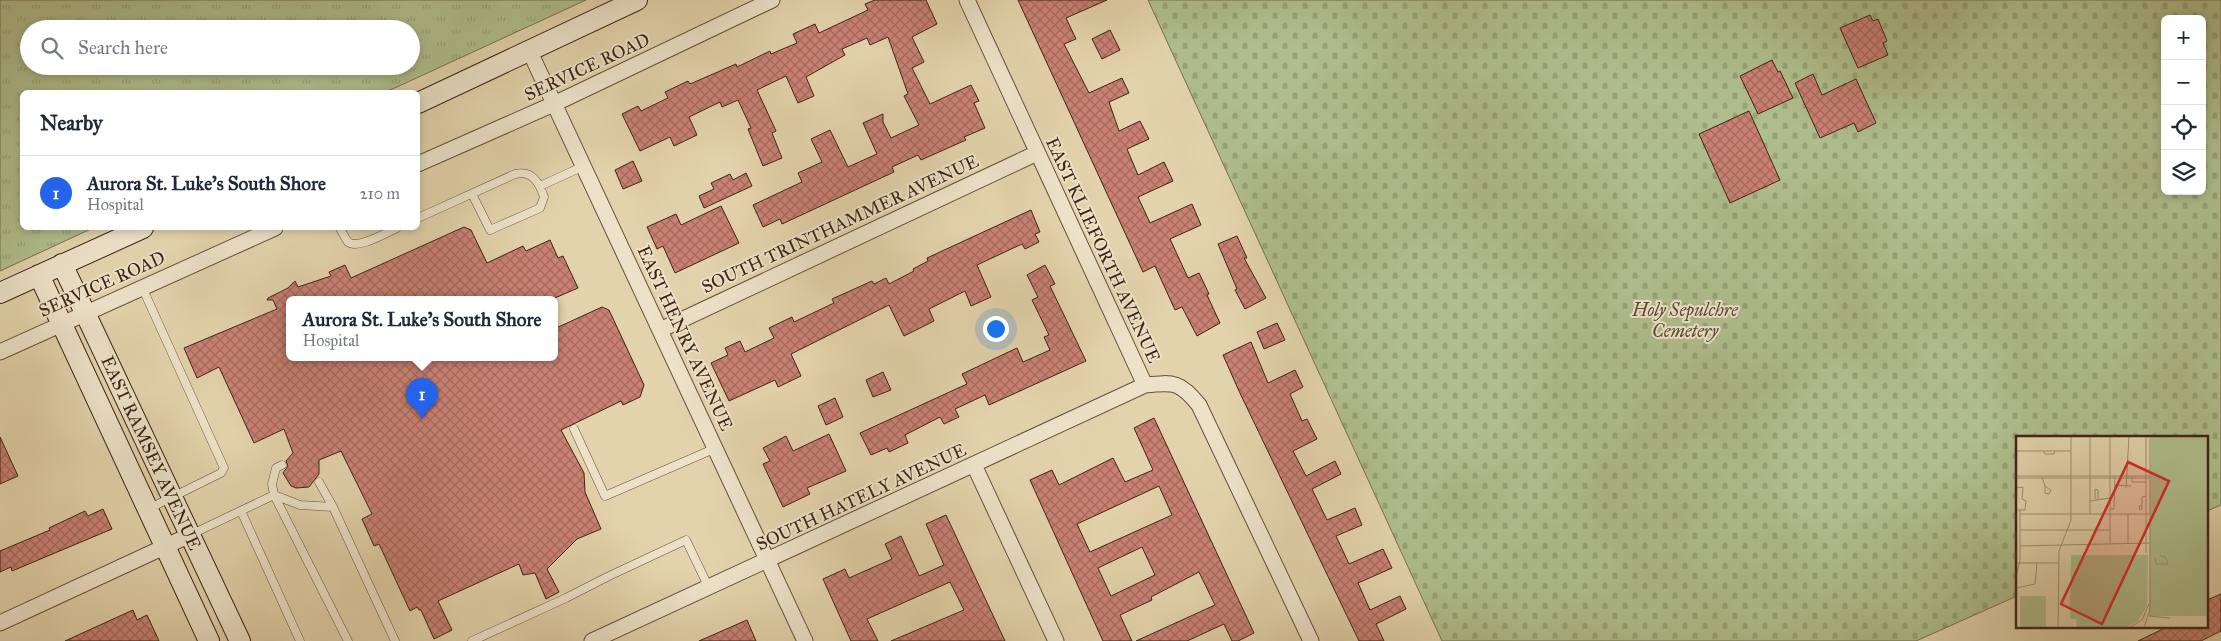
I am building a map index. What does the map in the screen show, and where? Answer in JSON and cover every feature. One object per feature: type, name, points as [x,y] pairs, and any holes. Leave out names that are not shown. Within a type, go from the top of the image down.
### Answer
[{"type":"street","points":[[420,102],[638,0]]},
{"type":"street","name":"SERVICE ROAD","points":[[420,163],[556,103],[772,0]]},
{"type":"street","name":"EAST KLIEFORTH AVENUE","points":[[967,0],[1145,386],[1164,384],[1184,388],[1199,405],[1311,641]]},
{"type":"street","name":"EAST HENRY AVENUE","points":[[530,52],[556,103],[806,641]]},
{"type":"street","name":"SOUTH TRINTHAMMER AVENUE","points":[[660,330],[1037,153]]},
{"type":"street","points":[[0,293],[138,230]]},
{"type":"street","name":"SERVICE ROAD","points":[[0,352],[84,312],[270,230]]},
{"type":"street","name":"EAST RAMSEY AVENUE","points":[[62,264],[240,641]]},
{"type":"street","name":"EAST RAMSEY AVENUE","points":[[39,275],[60,324],[210,641]]},
{"type":"street","name":"SOUTH HATELY AVENUE","points":[[592,641],[1145,386]]},
{"type":"street","points":[[974,465],[1056,641]]},
{"type":"street","points":[[0,623],[190,535]]},
{"type":"lane","points":[[540,186],[585,166]]},
{"type":"lane","points":[[420,217],[472,194],[522,172],[529,174],[540,186],[544,197],[540,208],[490,230],[472,194]]},
{"type":"lane","points":[[341,230],[349,242],[355,245],[392,230]]},
{"type":"lane","points":[[142,287],[224,468],[221,473],[148,509]]},
{"type":"lane","points":[[574,429],[605,496],[716,448]]},
{"type":"lane","points":[[282,465],[276,468],[272,484],[274,495],[348,641]]},
{"type":"lane","points":[[319,482],[333,506],[395,641]]},
{"type":"lane","points":[[190,535],[274,495],[300,505],[333,506]]},
{"type":"lane","points":[[241,511],[300,641]]},
{"type":"lane","points":[[472,641],[686,540],[709,588]]},
{"type":"green space","points":[[0,0],[586,0],[390,90],[20,90],[20,230],[89,230],[0,271]]},
{"type":"green space","name":"Holy Sepulchre Cemetery","points":[[1148,0],[2221,0],[2221,505],[2208,511],[2208,436],[2016,436],[2016,596],[1916,641],[1442,641]]},
{"type":"building","points":[[875,0],[926,0],[937,24],[912,37],[924,62],[912,68],[930,104],[971,85],[979,101],[974,103],[985,128],[964,137],[966,140],[921,160],[918,155],[892,167],[894,172],[782,224],[780,219],[763,227],[753,205],[802,182],[798,173],[822,162],[811,139],[830,130],[848,167],[877,154],[863,123],[883,114],[883,122],[891,138],[919,125],[904,96],[908,94],[888,37],[870,45],[867,38],[842,49],[845,55],[806,77],[814,96],[798,103],[786,76],[757,90],[776,131],[772,133],[782,158],[763,166],[748,129],[751,128],[738,100],[722,107],[720,102],[689,117],[697,135],[674,146],[670,137],[640,151],[622,114],[638,106],[641,111],[668,98],[665,92],[688,81],[690,84],[736,64],[737,67],[770,51],[771,54],[797,43],[793,34],[815,24],[819,33],[868,10],[865,4]]},
{"type":"building","points":[[1018,0],[1107,0],[1066,18],[1076,39],[1064,44],[1089,93],[1122,78],[1129,93],[1109,102],[1119,131],[1140,121],[1149,139],[1127,149],[1138,175],[1164,162],[1173,181],[1138,197],[1150,223],[1192,204],[1201,225],[1170,239],[1188,278],[1199,273],[1220,323],[1197,336],[1182,307],[1175,310],[1155,266],[1143,272]]},
{"type":"building","points":[[1870,15],[1873,21],[1878,19],[1887,41],[1883,43],[1888,55],[1858,68],[1840,28]]},
{"type":"building","points":[[1110,30],[1120,50],[1102,59],[1092,39]]},
{"type":"building","points":[[1772,60],[1778,72],[1780,71],[1793,98],[1758,114],[1740,76]]},
{"type":"building","points":[[1813,74],[1822,95],[1856,79],[1876,123],[1858,132],[1854,123],[1820,138],[1795,83]]},
{"type":"building","points":[[1749,111],[1780,180],[1730,203],[1699,134]]},
{"type":"building","points":[[633,161],[642,181],[623,189],[615,170]]},
{"type":"building","points":[[746,173],[752,186],[704,208],[699,196],[714,189],[711,183],[730,174],[733,180]]},
{"type":"building","points":[[721,206],[739,243],[675,273],[663,246],[657,249],[647,227],[676,214],[681,225]]},
{"type":"building","points":[[1031,210],[1040,232],[1035,234],[1039,242],[1025,249],[1022,244],[977,265],[991,297],[971,306],[965,291],[929,309],[934,321],[904,336],[889,305],[791,354],[801,376],[778,387],[775,380],[729,401],[711,363],[728,355],[725,348],[740,341],[745,352],[774,338],[769,328],[792,317],[794,322],[834,303],[832,299],[872,281],[874,284],[886,278],[889,284],[914,271],[913,269],[928,261],[927,258]]},
{"type":"building","points":[[464,227],[471,230],[487,263],[523,246],[526,251],[550,240],[558,258],[563,256],[578,288],[558,297],[286,296],[286,361],[558,361],[558,327],[602,307],[609,310],[644,385],[640,397],[623,405],[621,401],[561,430],[584,473],[585,492],[601,529],[577,539],[547,569],[559,592],[546,599],[535,573],[523,575],[519,564],[438,601],[452,630],[434,639],[421,610],[417,607],[410,611],[379,544],[374,546],[362,519],[372,514],[341,451],[319,460],[319,474],[309,487],[296,488],[291,486],[283,473],[288,466],[286,461],[293,453],[284,429],[254,443],[219,367],[197,378],[184,348],[277,309],[273,300],[267,300],[268,298],[288,288],[295,281],[298,287],[331,276],[329,272],[345,265],[351,278]]},
{"type":"building","points":[[1237,236],[1247,258],[1244,258],[1266,298],[1245,309],[1235,290],[1237,289],[1218,244]]},
{"type":"building","points":[[1045,265],[1055,284],[1050,286],[1086,361],[989,405],[985,395],[955,409],[959,417],[944,424],[940,417],[905,435],[908,443],[889,452],[887,448],[871,455],[860,433],[967,384],[962,374],[1017,348],[1023,362],[1050,350],[1044,337],[1049,335],[1032,300],[1038,297],[1027,275]]},
{"type":"building","points":[[1277,323],[1285,340],[1264,349],[1257,332]]},
{"type":"building","points":[[1251,342],[1268,383],[1295,370],[1303,387],[1290,394],[1302,421],[1307,419],[1317,439],[1293,451],[1306,476],[1335,461],[1341,474],[1312,489],[1327,520],[1355,508],[1362,525],[1336,536],[1349,564],[1383,549],[1392,568],[1358,583],[1370,610],[1400,596],[1406,609],[1376,624],[1384,641],[1359,641],[1239,391],[1223,355]]},
{"type":"building","points":[[883,372],[891,390],[873,397],[866,380]]},
{"type":"building","points":[[835,398],[843,417],[826,425],[818,406]]},
{"type":"building","points":[[1154,418],[1254,633],[1238,641],[1232,641],[1224,624],[1187,641],[1136,641],[1215,605],[1199,572],[1151,597],[1152,600],[1120,615],[1132,641],[1103,641],[1030,480],[1052,470],[1059,485],[1113,458],[1125,482],[1153,470],[1134,428]],"holes":[[[1159,486],[1172,515],[1090,552],[1077,524]],[[1142,547],[1155,575],[1111,596],[1098,568]]]},
{"type":"building","points":[[829,434],[846,471],[807,488],[810,494],[783,507],[763,464],[770,461],[763,448],[786,436],[793,451]]},
{"type":"building","points":[[0,437],[18,476],[0,484]]},
{"type":"building","points":[[103,509],[112,529],[12,571],[11,567],[0,572],[0,551],[50,530],[49,528],[85,511],[88,516]]},
{"type":"building","points":[[946,515],[1005,641],[891,641],[964,610],[950,582],[867,619],[878,641],[851,641],[823,579],[845,569],[849,578],[892,559],[885,544],[901,536],[919,576],[944,565],[926,524]]},
{"type":"building","points":[[2221,594],[2221,631],[2201,641],[2138,641],[2165,628],[2208,628],[2208,600]]},
{"type":"building","points":[[133,610],[137,620],[147,615],[159,641],[65,641]]},
{"type":"building","points":[[747,620],[756,641],[699,641]]},
{"type":"place","name":"Aurora St. Luke's South Shore","points":[[422,419]]}]
